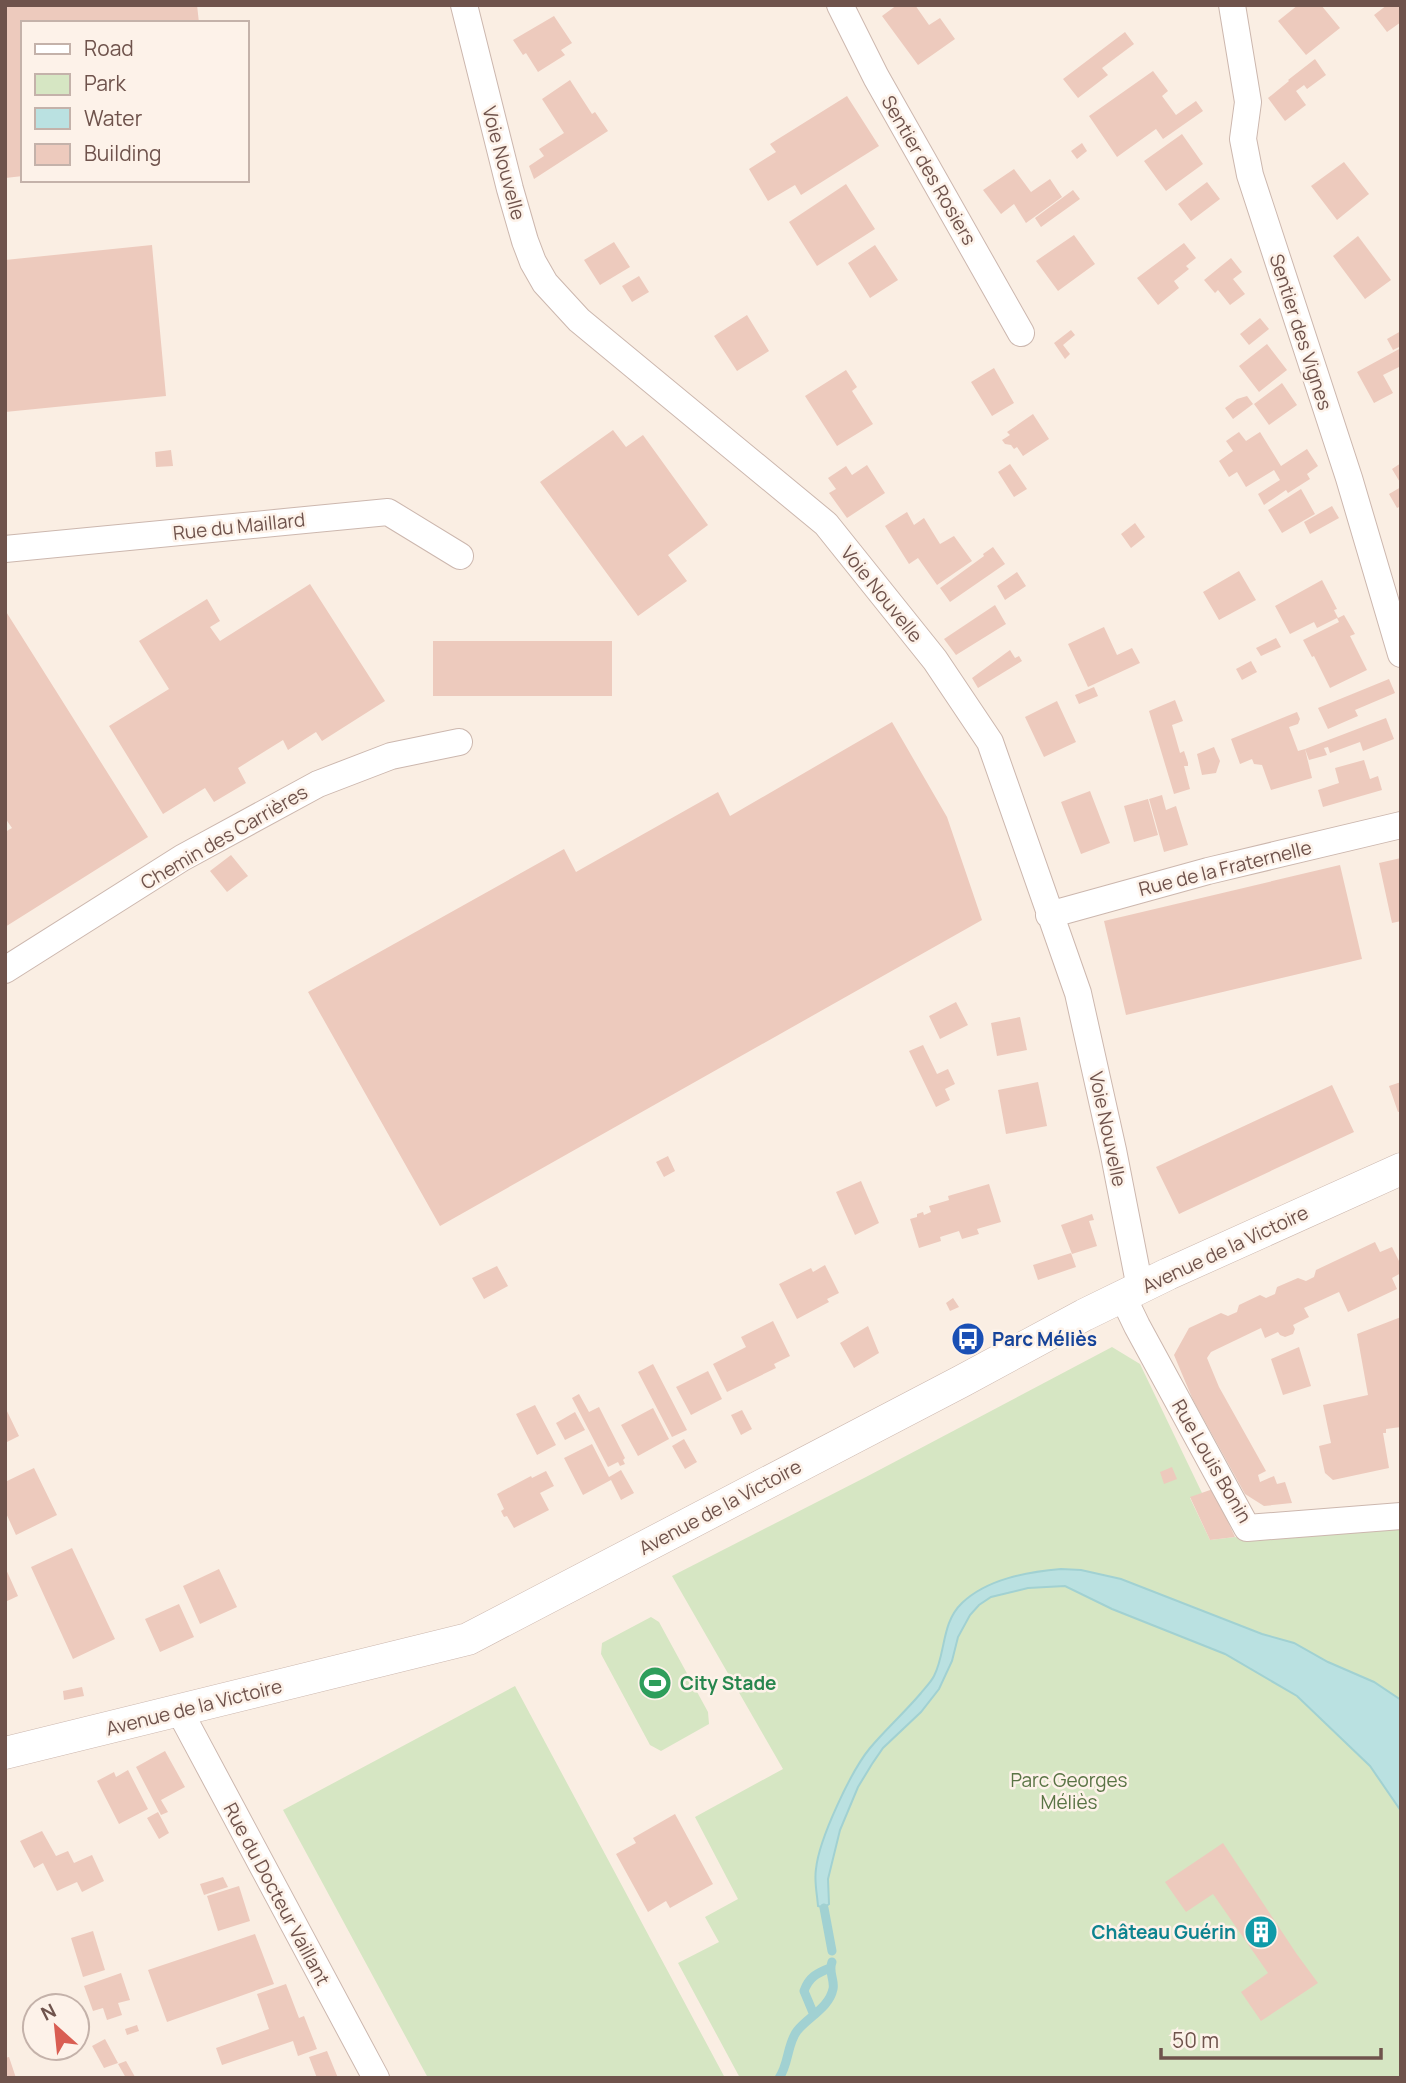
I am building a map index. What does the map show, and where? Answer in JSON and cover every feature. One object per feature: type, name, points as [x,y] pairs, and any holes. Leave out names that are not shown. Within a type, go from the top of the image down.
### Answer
[{"type":"street","name":"Voie Nouvelle","points":[[464,5],[525,241],[545,283],[579,320],[825,524],[935,660],[990,742],[1078,993],[1113,1150],[1132,1293]]},
{"type":"street","name":"Sentier des Rosiers","points":[[841,5],[876,77],[1021,333]]},
{"type":"street","name":"Sentier des Vignes","points":[[1232,5],[1248,102],[1243,139],[1250,175],[1349,478],[1401,654]]},
{"type":"street","name":"Rue du Maillard","points":[[5,549],[388,512],[460,556]]},
{"type":"street","name":"Chemin des Carrières","points":[[5,970],[182,858],[318,784],[391,756],[459,741]]},
{"type":"street","name":"Rue de la Fraternelle","points":[[1049,915],[1208,871],[1401,825]]},
{"type":"street","name":"Avenue de la Victoire","points":[[5,1753],[468,1639],[1084,1315],[1401,1169]]},
{"type":"street","name":"Rue Louis Bonin","points":[[1132,1293],[1143,1338],[1247,1528],[1401,1516]]},
{"type":"street","name":"Rue du Docteur Vaillant","points":[[179,1710],[376,2078]]},
{"type":"green space","name":"Parc Georges Méliès","points":[[1112,1347],[1140,1364],[1202,1493],[1190,1498],[1210,1540],[1401,1526],[1401,2078],[740,2078],[678,1963],[719,1942],[705,1917],[738,1899],[695,1817],[783,1769],[672,1576]]},
{"type":"green space","name":"City Stade","points":[[651,1617],[659,1622],[708,1712],[709,1724],[661,1751],[650,1745],[601,1654],[602,1643]]},
{"type":"green space","points":[[515,1686],[725,2078],[428,2078],[283,1810]]},
{"type":"water","points":[[1061,1569],[1081,1570],[1121,1579],[1262,1634],[1294,1643],[1328,1662],[1374,1682],[1401,1700],[1401,1811],[1370,1766],[1297,1696],[1225,1654],[1112,1609],[1065,1586],[1028,1588],[991,1597],[970,1615],[958,1637],[952,1661],[939,1689],[921,1712],[883,1748],[858,1787],[840,1830],[828,1879],[829,1904],[824,1908],[818,1906],[815,1878],[818,1856],[837,1806],[870,1748],[933,1678],[955,1611],[972,1595],[995,1582]]},
{"type":"building","points":[[5,5],[197,5],[199,21],[21,21],[21,176],[5,178]]},
{"type":"building","points":[[897,5],[915,5],[929,25],[940,18],[955,39],[918,65],[882,16]]},
{"type":"building","points":[[1298,5],[1321,5],[1340,28],[1306,55],[1278,21]]},
{"type":"building","points":[[1387,5],[1401,5],[1401,22],[1387,32],[1374,15]]},
{"type":"building","points":[[554,16],[572,43],[561,50],[565,55],[538,72],[526,53],[523,55],[513,40]]},
{"type":"building","points":[[1125,32],[1134,44],[1102,68],[1108,75],[1078,98],[1063,79]]},
{"type":"building","points":[[1315,59],[1326,75],[1307,89],[1304,85],[1296,91],[1306,105],[1285,121],[1268,98]]},
{"type":"building","points":[[1153,71],[1168,91],[1162,96],[1176,115],[1196,101],[1203,111],[1163,139],[1156,129],[1117,157],[1089,116]]},
{"type":"building","points":[[570,80],[592,114],[595,112],[608,131],[534,179],[529,166],[544,156],[539,149],[564,133],[542,99]]},
{"type":"building","points":[[847,96],[879,146],[801,195],[795,185],[768,201],[749,169],[776,152],[770,144]]},
{"type":"building","points":[[1182,134],[1203,164],[1166,191],[1144,161]]},
{"type":"building","points":[[1082,143],[1087,151],[1077,159],[1071,151]]},
{"type":"building","points":[[1344,162],[1369,194],[1337,220],[1311,186]]},
{"type":"building","points":[[1014,169],[1031,192],[1050,179],[1062,197],[1026,223],[1014,204],[1001,214],[983,190]]},
{"type":"building","points":[[1207,182],[1220,199],[1191,221],[1178,204]]},
{"type":"building","points":[[846,184],[875,229],[817,266],[789,222]]},
{"type":"building","points":[[1073,190],[1080,199],[1041,227],[1035,218]]},
{"type":"building","points":[[1074,235],[1095,264],[1058,291],[1036,261]]},
{"type":"building","points":[[1358,236],[1391,280],[1365,299],[1333,256]]},
{"type":"building","points":[[614,242],[630,267],[600,285],[584,260]]},
{"type":"building","points":[[1184,243],[1196,258],[1186,266],[1189,269],[1174,281],[1179,288],[1158,305],[1137,278]]},
{"type":"building","points":[[152,245],[166,396],[5,412],[5,260]]},
{"type":"building","points":[[875,245],[898,280],[870,298],[848,263]]},
{"type":"building","points":[[1231,258],[1242,272],[1233,279],[1245,294],[1230,305],[1218,290],[1215,293],[1204,280]]},
{"type":"building","points":[[639,276],[649,292],[632,302],[622,286]]},
{"type":"building","points":[[747,315],[769,351],[737,371],[714,336]]},
{"type":"building","points":[[1260,318],[1269,329],[1249,345],[1240,334]]},
{"type":"building","points":[[1071,330],[1075,335],[1063,345],[1070,354],[1065,359],[1054,343]]},
{"type":"building","points":[[1401,331],[1401,346],[1393,350],[1387,339]]},
{"type":"building","points":[[1267,344],[1287,370],[1259,392],[1239,366]]},
{"type":"building","points":[[1401,348],[1401,366],[1383,375],[1393,393],[1374,403],[1357,372]]},
{"type":"building","points":[[994,368],[1014,403],[992,416],[971,382]]},
{"type":"building","points":[[846,370],[857,387],[852,391],[873,424],[837,446],[805,396]]},
{"type":"building","points":[[1282,383],[1297,405],[1269,425],[1254,404]]},
{"type":"building","points":[[1247,396],[1253,404],[1233,419],[1225,408],[1237,399]]},
{"type":"building","points":[[1033,414],[1049,439],[1023,456],[1017,447],[1014,449],[1002,440],[1010,435],[1007,432]]},
{"type":"building","points":[[613,430],[626,447],[643,435],[708,525],[668,555],[687,581],[638,616],[540,482]]},
{"type":"building","points":[[1239,432],[1246,441],[1260,432],[1281,466],[1307,449],[1318,466],[1307,474],[1310,479],[1288,493],[1286,490],[1264,505],[1258,494],[1280,480],[1274,470],[1246,487],[1237,472],[1229,477],[1219,461],[1233,451],[1226,441]]},
{"type":"building","points":[[171,450],[173,466],[156,467],[155,452]]},
{"type":"building","points":[[1401,463],[1401,484],[1392,469]]},
{"type":"building","points":[[1010,464],[1027,489],[1014,497],[998,472]]},
{"type":"building","points":[[867,465],[885,493],[847,518],[829,493],[836,489],[828,478],[846,466],[852,475]]},
{"type":"building","points":[[1401,487],[1401,506],[1397,508],[1389,494]]},
{"type":"building","points":[[1301,489],[1315,514],[1282,533],[1268,510]]},
{"type":"building","points":[[1332,506],[1339,518],[1310,534],[1304,522]]},
{"type":"building","points":[[907,512],[914,525],[924,518],[940,544],[954,536],[972,561],[937,585],[918,558],[909,564],[885,526]]},
{"type":"building","points":[[1135,523],[1145,537],[1131,548],[1121,534]]},
{"type":"building","points":[[993,547],[1005,564],[950,602],[940,588]]},
{"type":"building","points":[[1239,571],[1256,600],[1219,620],[1203,592]]},
{"type":"building","points":[[1017,572],[1026,586],[1005,600],[997,586]]},
{"type":"building","points":[[1322,580],[1337,609],[1334,610],[1338,618],[1344,615],[1355,634],[1350,636],[1367,670],[1330,688],[1303,640],[1339,622],[1337,618],[1317,628],[1314,622],[1290,634],[1275,606]]},
{"type":"building","points":[[310,584],[385,701],[322,741],[316,732],[288,750],[283,740],[238,768],[246,783],[214,802],[205,788],[163,814],[109,726],[169,689],[139,641],[207,599],[220,621],[210,627],[220,641]]},
{"type":"building","points":[[995,605],[1006,624],[956,655],[944,639]]},
{"type":"building","points":[[5,610],[148,837],[5,927],[5,832],[12,828],[5,818]]},
{"type":"building","points":[[1104,627],[1117,655],[1132,648],[1140,663],[1088,687],[1068,644]]},
{"type":"building","points":[[1276,638],[1281,647],[1261,656],[1256,648]]},
{"type":"building","points":[[433,641],[612,641],[612,696],[433,696]]},
{"type":"building","points":[[1010,650],[1015,658],[1019,656],[1022,661],[978,688],[972,678]]},
{"type":"building","points":[[1251,661],[1257,672],[1242,680],[1236,669]]},
{"type":"building","points":[[1389,679],[1395,693],[1355,710],[1358,716],[1328,729],[1318,708]]},
{"type":"building","points":[[1094,687],[1098,696],[1079,704],[1075,695]]},
{"type":"building","points":[[1175,700],[1183,721],[1172,725],[1180,753],[1184,751],[1188,763],[1188,766],[1184,766],[1190,789],[1174,794],[1149,711]]},
{"type":"building","points":[[1057,701],[1076,742],[1044,757],[1025,717]]},
{"type":"building","points":[[1297,712],[1300,719],[1298,724],[1289,727],[1298,751],[1305,749],[1312,778],[1271,790],[1262,765],[1254,764],[1252,759],[1240,764],[1231,739]]},
{"type":"building","points":[[1386,718],[1394,739],[1363,751],[1360,742],[1330,753],[1328,747],[1324,748],[1327,755],[1309,760],[1305,749]]},
{"type":"building","points":[[892,722],[947,817],[982,920],[440,1226],[308,992],[564,849],[576,872],[718,792],[730,816]]},
{"type":"building","points":[[1214,747],[1220,761],[1216,773],[1202,775],[1197,754]]},
{"type":"building","points":[[1364,760],[1370,779],[1378,776],[1382,790],[1323,807],[1318,790],[1339,783],[1335,768]]},
{"type":"building","points":[[1090,791],[1110,843],[1081,854],[1061,802]]},
{"type":"building","points":[[1162,795],[1166,810],[1176,806],[1188,845],[1164,852],[1149,799]]},
{"type":"building","points":[[1148,799],[1158,835],[1134,842],[1124,806]]},
{"type":"building","points":[[231,855],[248,876],[227,892],[210,871]]},
{"type":"building","points":[[1401,858],[1401,921],[1392,923],[1379,863]]},
{"type":"building","points":[[1340,865],[1362,959],[1126,1015],[1104,921]]},
{"type":"building","points":[[956,1002],[968,1025],[940,1039],[929,1016]]},
{"type":"building","points":[[1020,1017],[1027,1050],[997,1056],[991,1023]]},
{"type":"building","points":[[923,1045],[937,1074],[948,1069],[955,1084],[945,1089],[950,1100],[936,1107],[909,1051]]},
{"type":"building","points":[[1038,1082],[1047,1126],[1006,1134],[998,1090]]},
{"type":"building","points":[[1401,1082],[1401,1111],[1398,1112],[1389,1086]]},
{"type":"building","points":[[1332,1085],[1354,1132],[1179,1214],[1156,1167]]},
{"type":"building","points":[[668,1156],[675,1171],[664,1177],[656,1162]]},
{"type":"building","points":[[861,1181],[879,1223],[855,1235],[836,1192]]},
{"type":"building","points":[[989,1184],[1001,1222],[977,1229],[979,1234],[962,1239],[959,1231],[940,1237],[941,1241],[919,1248],[910,1219],[923,1212],[924,1215],[931,1212],[929,1206],[949,1200],[948,1196]]},
{"type":"building","points":[[1092,1214],[1094,1220],[1089,1221],[1097,1246],[1072,1254],[1061,1225]]},
{"type":"building","points":[[1375,1242],[1380,1252],[1392,1247],[1401,1265],[1401,1273],[1392,1278],[1397,1289],[1348,1312],[1339,1292],[1304,1308],[1309,1317],[1293,1325],[1293,1334],[1285,1337],[1278,1332],[1265,1338],[1261,1328],[1211,1352],[1207,1358],[1219,1387],[1266,1471],[1258,1475],[1260,1482],[1274,1476],[1277,1484],[1285,1482],[1292,1503],[1264,1506],[1245,1494],[1193,1400],[1174,1355],[1189,1328],[1221,1313],[1228,1316],[1237,1312],[1239,1305],[1260,1295],[1266,1298],[1275,1294],[1277,1287],[1298,1278],[1306,1281],[1314,1277],[1316,1270]]},
{"type":"building","points":[[1071,1253],[1076,1267],[1038,1280],[1033,1265]]},
{"type":"building","points":[[825,1265],[839,1293],[827,1299],[829,1302],[797,1319],[779,1284],[811,1268],[813,1272]]},
{"type":"building","points":[[497,1266],[508,1286],[484,1299],[472,1278]]},
{"type":"building","points":[[953,1298],[959,1307],[950,1311],[946,1303]]},
{"type":"building","points":[[1401,1317],[1401,1427],[1386,1429],[1386,1433],[1383,1433],[1389,1468],[1333,1480],[1325,1473],[1319,1446],[1331,1443],[1323,1405],[1368,1395],[1357,1334]]},
{"type":"building","points":[[773,1321],[790,1356],[774,1364],[776,1368],[727,1392],[713,1364],[746,1347],[741,1337]]},
{"type":"building","points":[[868,1326],[879,1353],[854,1368],[840,1343]]},
{"type":"building","points":[[1299,1347],[1311,1386],[1283,1395],[1271,1359]]},
{"type":"building","points":[[653,1364],[687,1430],[672,1437],[638,1372]]},
{"type":"building","points":[[708,1371],[722,1399],[691,1415],[676,1387]]},
{"type":"building","points":[[579,1394],[589,1412],[599,1407],[625,1458],[625,1464],[620,1466],[618,1462],[608,1467],[572,1398]]},
{"type":"building","points":[[535,1405],[556,1445],[537,1455],[516,1414]]},
{"type":"building","points":[[5,1407],[19,1436],[5,1443]]},
{"type":"building","points":[[653,1408],[669,1439],[638,1456],[621,1425]]},
{"type":"building","points":[[742,1410],[752,1429],[741,1435],[731,1415]]},
{"type":"building","points":[[575,1412],[585,1430],[565,1440],[556,1423]]},
{"type":"building","points":[[684,1439],[697,1462],[685,1469],[672,1446]]},
{"type":"building","points":[[592,1444],[609,1477],[621,1470],[634,1493],[621,1500],[611,1480],[583,1495],[564,1458]]},
{"type":"building","points":[[1172,1467],[1177,1479],[1164,1484],[1160,1472]]},
{"type":"building","points":[[34,1468],[57,1515],[16,1535],[5,1511],[5,1482]]},
{"type":"building","points":[[546,1471],[554,1486],[540,1493],[549,1510],[514,1528],[501,1511],[504,1509],[497,1494]]},
{"type":"building","points":[[1213,1489],[1235,1537],[1210,1540],[1190,1497]]},
{"type":"building","points":[[72,1548],[115,1639],[73,1659],[31,1567]]},
{"type":"building","points":[[5,1567],[18,1596],[5,1602]]},
{"type":"building","points":[[219,1569],[237,1607],[200,1624],[183,1586]]},
{"type":"building","points":[[179,1604],[194,1637],[160,1652],[145,1619]]},
{"type":"building","points":[[82,1687],[84,1696],[64,1700],[63,1691]]},
{"type":"building","points":[[165,1751],[185,1787],[161,1800],[168,1812],[161,1815],[136,1767]]},
{"type":"building","points":[[128,1770],[148,1809],[119,1824],[97,1781],[114,1772],[116,1777]]},
{"type":"building","points":[[158,1812],[169,1833],[159,1839],[147,1818]]},
{"type":"building","points":[[675,1814],[713,1884],[670,1908],[666,1901],[648,1912],[616,1854],[636,1843],[633,1838]]},
{"type":"building","points":[[42,1831],[56,1856],[68,1851],[74,1863],[92,1855],[104,1881],[82,1892],[77,1882],[57,1891],[43,1863],[34,1868],[20,1841]]},
{"type":"building","name":"Château Guérin","points":[[1223,1843],[1318,1983],[1261,2021],[1241,1992],[1268,1973],[1213,1894],[1186,1912],[1165,1882]]},
{"type":"building","points":[[223,1877],[228,1887],[204,1895],[200,1884]]},
{"type":"building","points":[[239,1886],[250,1921],[218,1931],[207,1896]]},
{"type":"building","points":[[93,1931],[105,1970],[83,1977],[71,1938]]},
{"type":"building","points":[[255,1934],[274,1984],[167,2022],[148,1970]]},
{"type":"building","points":[[121,1973],[130,2000],[118,2003],[122,2015],[107,2020],[103,2008],[93,2011],[91,1992],[86,1992],[84,1986]]},
{"type":"building","points":[[286,1984],[299,2018],[304,2016],[317,2049],[298,2056],[293,2041],[222,2065],[216,2048],[269,2029],[257,1994]]},
{"type":"building","points":[[137,2025],[139,2031],[127,2035],[125,2029]]},
{"type":"building","points":[[105,2039],[118,2063],[104,2068],[92,2046]]},
{"type":"building","points":[[327,2051],[338,2078],[317,2078],[309,2057]]},
{"type":"building","points":[[9,2057],[16,2078],[5,2078],[5,2058]]},
{"type":"building","points":[[126,2061],[135,2077],[126,2078],[118,2064]]},
{"type":"waterway","points":[[824,1908],[832,1951]]},
{"type":"waterway","points":[[779,2078],[797,2031],[831,1996],[832,1962]]},
{"type":"waterway","points":[[814,2015],[804,1991],[814,1976],[830,1968]]},
{"type":"place","name":"Parc Méliès","points":[[968,1339]]},
{"type":"place","name":"City Stade","points":[[655,1683]]},
{"type":"place","name":"Château Guérin","points":[[1261,1932]]}]
